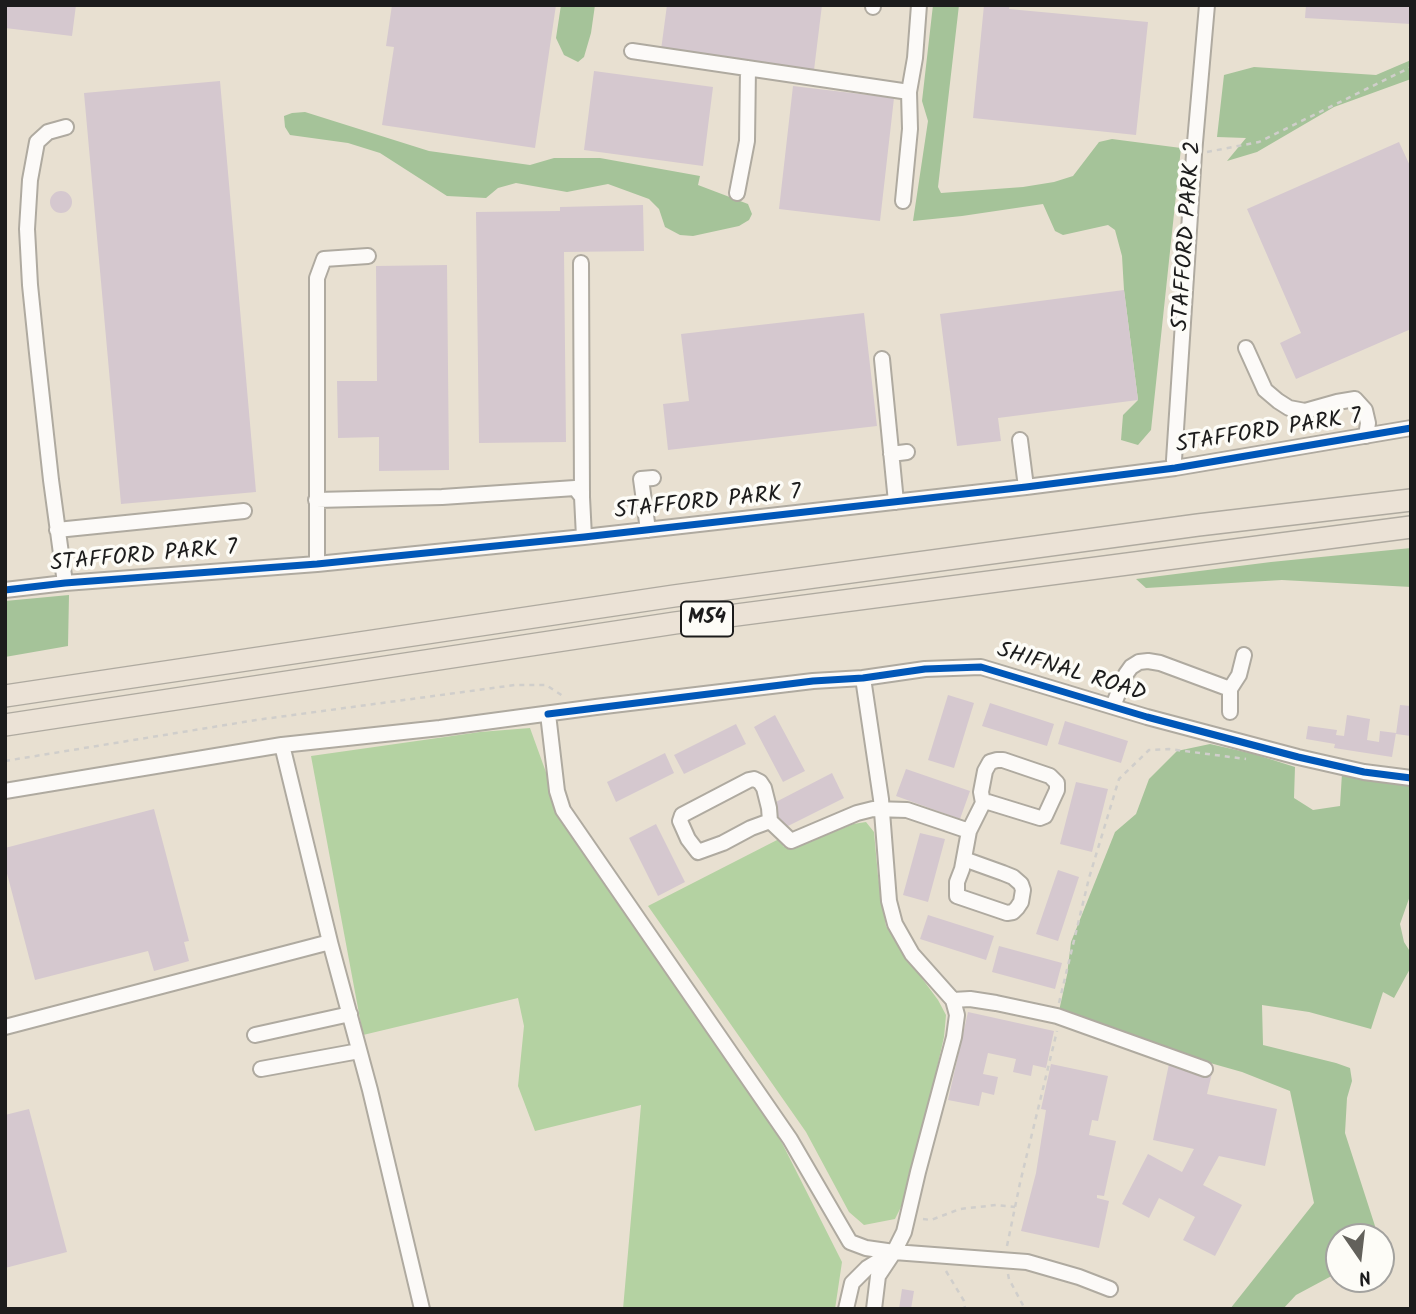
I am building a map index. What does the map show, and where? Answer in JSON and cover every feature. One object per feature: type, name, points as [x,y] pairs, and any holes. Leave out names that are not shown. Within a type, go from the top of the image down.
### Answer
[{"type":"highway","name":"M54","points":[[5,696],[674,596],[1198,525],[1411,500]]},
{"type":"highway","name":"M54","points":[[5,725],[676,623],[1411,527]]},
{"type":"street","points":[[903,201],[910,129],[909,92],[919,5]]},
{"type":"street","name":"STAFFORD PARK 2","points":[[1175,468],[1194,154],[1207,5]]},
{"type":"street","points":[[632,51],[909,92]]},
{"type":"street","points":[[737,193],[747,141],[748,68]]},
{"type":"street","points":[[65,583],[30,285],[27,229],[30,180],[37,142],[48,132],[66,127]]},
{"type":"street","points":[[317,564],[317,278],[324,259],[368,256]]},
{"type":"street","points":[[581,264],[584,537]]},
{"type":"street","points":[[1246,348],[1265,390],[1278,401],[1289,408],[1305,411],[1355,399],[1366,410],[1366,436]]},
{"type":"street","points":[[882,359],[896,502]]},
{"type":"street","name":"STAFFORD PARK 7","points":[[5,590],[317,564],[896,502],[1175,468],[1411,428]]},
{"type":"street","points":[[1020,440],[1026,487]]},
{"type":"street","points":[[891,454],[907,452]]},
{"type":"street","points":[[648,530],[640,479],[653,478]]},
{"type":"street","points":[[316,500],[442,497],[575,488],[582,497]]},
{"type":"street","points":[[57,530],[244,511]]},
{"type":"street","points":[[1230,712],[1230,689],[1239,675],[1244,655]]},
{"type":"street","points":[[1113,706],[1126,674],[1139,662],[1160,663],[1230,689]]},
{"type":"street","name":"SHIFNAL ROAD","points":[[5,791],[282,746],[813,681],[981,667],[1147,717],[1298,757],[1364,772],[1411,778]]},
{"type":"street","points":[[863,678],[881,810],[889,901],[895,924],[912,954],[953,1000],[957,1015],[954,1037],[904,1232],[878,1276],[874,1309]]},
{"type":"street","points":[[548,713],[557,791],[563,810],[790,1139],[850,1242],[866,1248],[894,1252],[1027,1262],[1110,1289]]},
{"type":"street","points":[[282,746],[422,1309]]},
{"type":"street","points":[[964,859],[1013,877],[1021,884],[1021,902],[1013,912],[1007,913],[957,896],[957,882],[969,831],[983,803],[981,792],[985,771],[990,762],[1003,760],[1050,776],[1057,783],[1057,790],[1047,813],[1040,818],[995,803],[983,803]]},
{"type":"street","points":[[770,821],[698,852],[688,839],[680,821],[682,814],[754,779],[764,788],[770,821],[790,841],[873,809],[907,810],[969,831]]},
{"type":"street","points":[[5,1027],[330,942]]},
{"type":"street","points":[[953,1000],[970,999],[996,1003],[1059,1017],[1205,1069]]},
{"type":"street","points":[[255,1035],[350,1014]]},
{"type":"street","points":[[261,1069],[359,1051]]},
{"type":"street","points":[[846,1309],[852,1283],[867,1268],[894,1252]]},
{"type":"path","points":[[1194,154],[1259,142],[1411,67]]},
{"type":"path","points":[[5,761],[256,720],[515,685],[546,684],[561,696],[596,707]]},
{"type":"path","points":[[1025,1309],[1009,1279],[1005,1260],[1059,1017],[1062,986],[1089,878],[1119,779],[1149,750],[1169,748],[1250,760]]},
{"type":"path","points":[[923,1219],[931,1220],[960,1209],[996,1205],[1015,1207]]},
{"type":"path","points":[[944,1268],[964,1301],[965,1309]]},
{"type":"green space","points":[[561,5],[595,5],[584,57],[578,62],[564,55],[556,38]]},
{"type":"green space","points":[[933,5],[959,5],[938,187],[941,193],[1023,187],[1073,176],[1099,142],[1112,139],[1181,148],[1151,430],[1138,445],[1121,440],[1123,415],[1138,400],[1122,256],[1115,230],[1108,225],[1063,235],[1055,231],[1043,204],[913,221],[928,121],[922,101]]},
{"type":"green space","points":[[1411,60],[1411,79],[1334,107],[1257,152],[1227,161],[1246,138],[1217,137],[1224,75],[1254,67],[1376,75]]},
{"type":"green space","points":[[305,112],[429,151],[530,165],[554,158],[600,158],[700,176],[698,185],[748,204],[752,214],[749,220],[739,226],[693,236],[680,235],[665,227],[659,209],[649,199],[608,184],[567,192],[516,183],[498,188],[486,198],[447,196],[380,153],[348,143],[290,135],[285,127],[284,116]]},
{"type":"green space","points":[[1411,548],[1411,587],[1282,580],[1146,588],[1136,579],[1271,562]]},
{"type":"green space","points":[[69,595],[68,646],[5,657],[5,601]]},
{"type":"green space","points":[[530,728],[560,811],[781,1141],[842,1262],[835,1309],[623,1309],[641,1105],[535,1131],[518,1086],[524,1026],[518,998],[363,1035],[311,756],[480,732]]},
{"type":"green space","points":[[1210,744],[1295,767],[1294,798],[1313,810],[1340,806],[1342,773],[1411,782],[1411,893],[1400,924],[1404,942],[1411,953],[1411,967],[1394,998],[1383,992],[1371,1029],[1309,1012],[1262,1005],[1263,1045],[1350,1068],[1352,1081],[1347,1098],[1345,1133],[1374,1223],[1325,1223],[1325,1279],[1296,1295],[1283,1309],[1230,1309],[1314,1203],[1290,1091],[1242,1072],[1196,1059],[1059,1011],[1071,942],[1115,832],[1136,814],[1149,779],[1177,751]]},
{"type":"green space","points":[[866,822],[874,832],[886,926],[946,1015],[944,1037],[909,1191],[895,1219],[864,1225],[849,1212],[806,1132],[648,906],[779,839],[784,847],[805,844],[853,824]]},
{"type":"building","points":[[5,5],[76,5],[72,36],[5,28]]},
{"type":"building","points":[[392,5],[556,5],[535,148],[382,125],[394,47],[386,46]]},
{"type":"building","points":[[667,5],[822,5],[814,70],[661,50]]},
{"type":"building","points":[[984,5],[1010,5],[1009,9],[1148,22],[1136,135],[973,118]]},
{"type":"building","points":[[1306,5],[1411,5],[1411,24],[1305,18]]},
{"type":"building","points":[[594,71],[713,87],[703,166],[584,150]]},
{"type":"building","points":[[220,81],[256,492],[121,504],[84,93]]},
{"type":"building","points":[[793,86],[894,98],[880,221],[779,209]]},
{"type":"building","points":[[1399,142],[1411,168],[1411,329],[1296,379],[1280,343],[1301,333],[1247,209]]},
{"type":"building","points":[[61,191],[69,194],[72,202],[69,210],[61,213],[53,210],[50,202],[53,194]]},
{"type":"building","points":[[643,205],[644,251],[564,252],[566,442],[479,443],[476,212],[560,211],[560,207]]},
{"type":"building","points":[[447,265],[449,470],[379,471],[379,437],[338,438],[337,381],[377,381],[376,266]]},
{"type":"building","points":[[1124,290],[1138,400],[998,418],[1001,441],[957,446],[940,314]]},
{"type":"building","points":[[864,313],[877,426],[668,450],[663,404],[689,401],[681,334]]},
{"type":"building","points":[[948,695],[974,703],[954,768],[928,760]]},
{"type":"building","points":[[990,703],[1054,724],[1047,746],[982,726]]},
{"type":"building","points":[[1400,705],[1411,706],[1411,736],[1396,734]]},
{"type":"building","points":[[775,715],[805,771],[783,782],[754,727]]},
{"type":"building","points":[[1347,715],[1370,719],[1367,740],[1379,742],[1380,731],[1396,733],[1392,757],[1334,748],[1335,744],[1306,739],[1308,726],[1337,730],[1336,735],[1344,736]]},
{"type":"building","points":[[1065,721],[1128,741],[1121,763],[1058,744]]},
{"type":"building","points":[[736,724],[746,744],[684,774],[674,755]]},
{"type":"building","points":[[665,753],[674,773],[616,802],[607,782]]},
{"type":"building","points":[[906,769],[970,791],[960,819],[896,796]]},
{"type":"building","points":[[832,773],[844,798],[782,829],[770,805]]},
{"type":"building","points":[[1076,782],[1108,789],[1092,852],[1060,844]]},
{"type":"building","points":[[154,809],[189,941],[184,942],[189,961],[154,971],[148,951],[35,980],[5,866],[5,848]]},
{"type":"building","points":[[656,824],[685,882],[658,896],[629,838]]},
{"type":"building","points":[[920,833],[945,839],[928,902],[903,895]]},
{"type":"building","points":[[1058,870],[1079,877],[1058,941],[1036,934]]},
{"type":"building","points":[[928,915],[994,936],[986,960],[920,939]]},
{"type":"building","points":[[999,946],[1062,963],[1055,989],[992,972]]},
{"type":"building","points":[[968,1012],[1054,1031],[1046,1068],[1033,1065],[1031,1076],[1013,1072],[1016,1059],[988,1053],[983,1074],[998,1077],[994,1095],[982,1092],[979,1106],[948,1100]]},
{"type":"building","points":[[1051,1064],[1108,1076],[1098,1121],[1092,1120],[1089,1135],[1116,1141],[1104,1196],[1097,1195],[1097,1198],[1109,1201],[1099,1248],[1021,1231],[1036,1173],[1046,1110],[1041,1109]]},
{"type":"building","points":[[1169,1064],[1212,1073],[1207,1094],[1277,1109],[1265,1166],[1219,1156],[1203,1185],[1242,1205],[1215,1256],[1183,1240],[1195,1217],[1159,1198],[1149,1218],[1122,1204],[1148,1154],[1182,1172],[1194,1149],[1153,1140]]},
{"type":"building","points":[[29,1109],[67,1252],[5,1268],[5,1115]]},
{"type":"building","points":[[902,1289],[914,1291],[911,1309],[899,1309]]},
{"type":"cycle path","points":[[5,590],[317,564],[1026,487],[1175,468],[1411,428]]},
{"type":"cycle path","points":[[548,714],[813,681],[863,678],[925,669],[981,667],[1147,717],[1298,757],[1364,772],[1411,778]]}]
